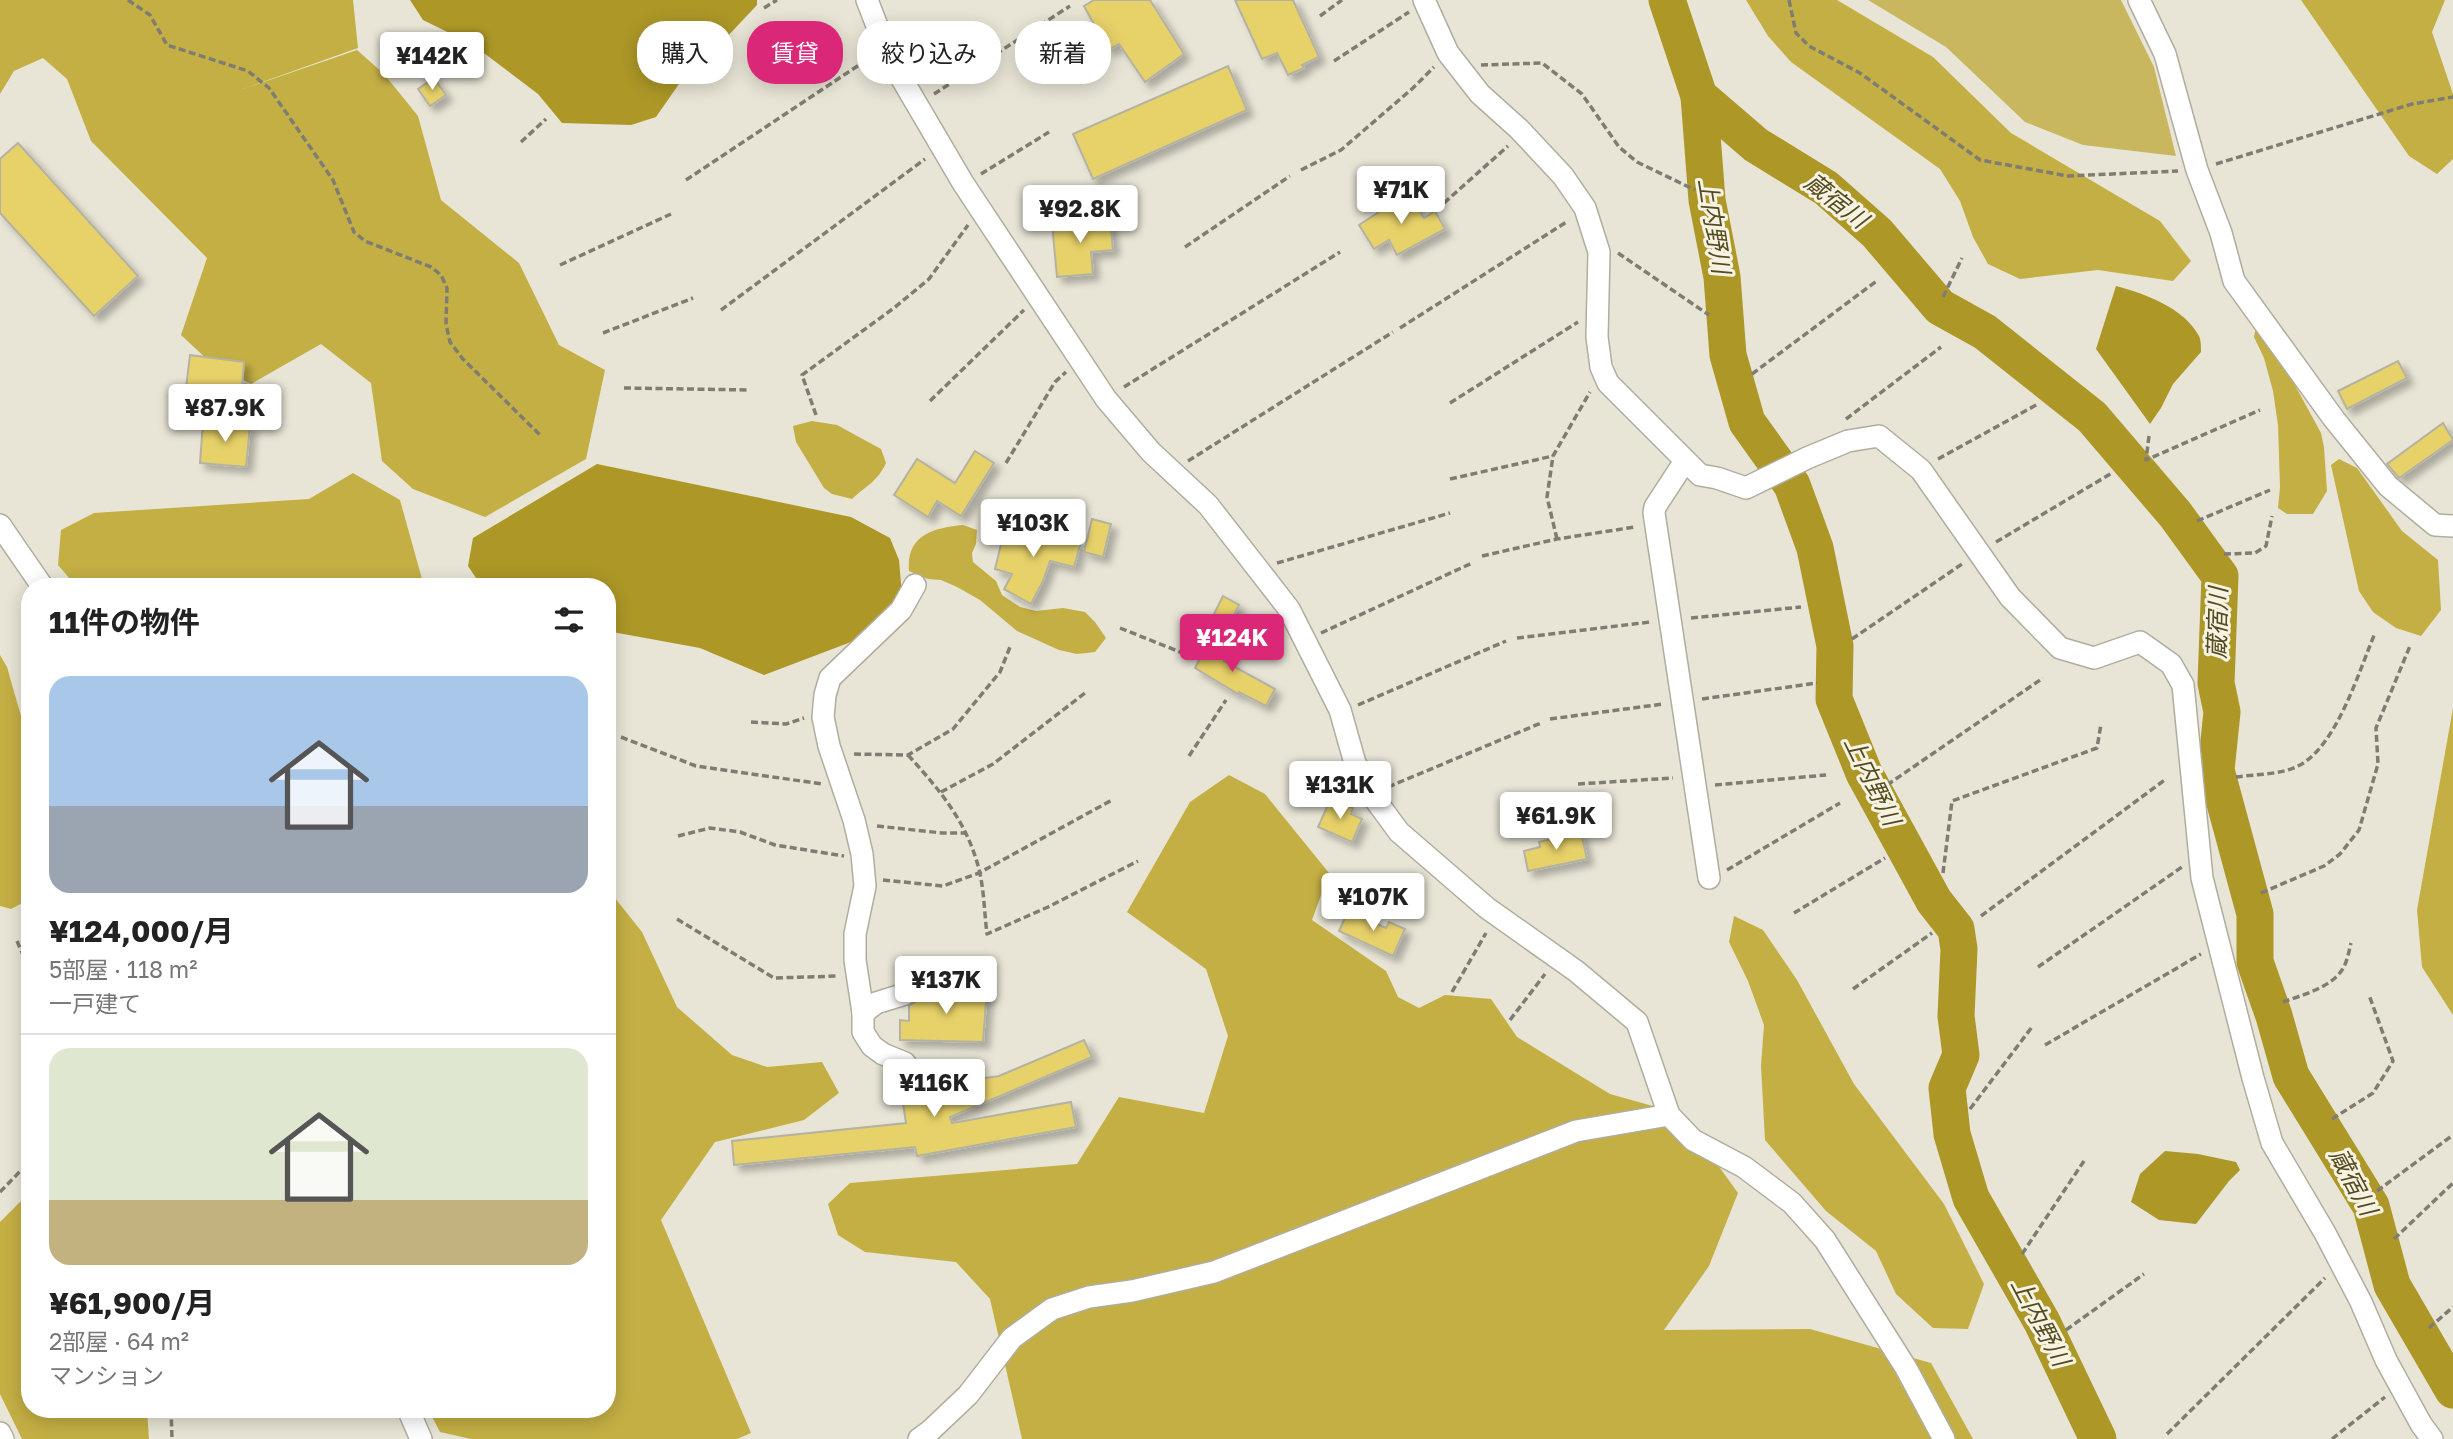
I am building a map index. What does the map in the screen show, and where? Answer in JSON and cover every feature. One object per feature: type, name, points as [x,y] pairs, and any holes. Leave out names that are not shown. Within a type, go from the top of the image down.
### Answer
[{"type":"street","points":[[867,0],[889,57],[963,183],[1106,399],[1151,452],[1208,505],[1289,609],[1340,710],[1355,763],[1374,797],[1399,832],[1486,908],[1576,971],[1637,1022],[1669,1115],[1693,1140],[1744,1167],[1792,1203],[1825,1240],[1906,1368],[1944,1439]]},
{"type":"street","points":[[2139,0],[2165,54],[2197,170],[2221,233],[2234,281],[2334,419],[2388,486],[2435,525],[2453,526]]},
{"type":"street","points":[[1419,4],[1448,53],[1480,94],[1519,129],[1563,176],[1586,208],[1599,252],[1597,337],[1601,367],[1608,383],[1700,475],[1746,488],[1848,441],[1879,436],[1921,470],[2010,597],[2060,648],[2094,658],[2140,642],[2171,664],[2183,685],[2202,878],[2272,1143],[2325,1233],[2361,1302],[2386,1360],[2432,1439]]},
{"type":"street","points":[[1685,461],[1655,507],[1654,513],[1715,875]]},
{"type":"street","points":[[0,525],[36,578]]},
{"type":"street","points":[[905,1063],[872,1046],[863,1032],[855,960],[855,934],[865,886],[862,854],[823,718],[830,678],[901,610],[915,585]]},
{"type":"street","points":[[863,1013],[876,1003],[905,994]]},
{"type":"street","points":[[919,1439],[968,1395],[1012,1338],[1052,1310],[1089,1297],[1132,1291],[1214,1272],[1576,1131],[1669,1115]]},
{"type":"street","points":[[412,1418],[421,1439]]},
{"type":"street","points":[[0,1433],[3,1439]]},
{"type":"path","points":[[128,0],[150,15],[167,44],[248,71],[269,88],[333,180],[354,232],[365,241],[432,267],[441,275],[447,288],[446,324],[450,342],[462,358],[542,437]]},
{"type":"path","points":[[764,8],[777,0]]},
{"type":"path","points":[[1320,16],[1342,0]]},
{"type":"path","points":[[1789,0],[1796,33],[1809,46],[1860,73],[1980,160],[2068,176],[2197,170],[2412,104],[2453,97]]},
{"type":"path","points":[[1335,61],[1419,4]]},
{"type":"path","points":[[927,99],[1070,6]]},
{"type":"path","points":[[1301,170],[1341,150],[1394,106],[1439,63]]},
{"type":"path","points":[[1474,65],[1542,63],[1582,94],[1619,146],[1637,162],[1695,190]]},
{"type":"path","points":[[686,180],[857,66]]},
{"type":"path","points":[[521,142],[546,119]]},
{"type":"path","points":[[973,179],[1049,132]]},
{"type":"path","points":[[1444,203],[1516,139]]},
{"type":"path","points":[[721,310],[931,155]]},
{"type":"path","points":[[1185,247],[1290,176]]},
{"type":"path","points":[[560,265],[671,214]]},
{"type":"path","points":[[1399,328],[1573,218]]},
{"type":"path","points":[[816,415],[802,375],[929,279],[971,222]]},
{"type":"path","points":[[1611,248],[1709,315]]},
{"type":"path","points":[[1116,392],[1340,252]]},
{"type":"path","points":[[1943,297],[1962,258]]},
{"type":"path","points":[[1752,374],[1878,280]]},
{"type":"path","points":[[603,333],[693,298]]},
{"type":"path","points":[[930,401],[1030,305]]},
{"type":"path","points":[[1450,403],[1582,320]]},
{"type":"path","points":[[1183,464],[1393,332]]},
{"type":"path","points":[[1844,421],[1941,348]]},
{"type":"path","points":[[1006,463],[1055,383],[1073,365]]},
{"type":"path","points":[[1557,539],[1547,497],[1553,456],[1596,382]]},
{"type":"path","points":[[624,388],[750,390]]},
{"type":"path","points":[[1930,464],[2038,404]]},
{"type":"path","points":[[2149,436],[2146,460],[2260,410]]},
{"type":"path","points":[[1450,479],[1553,456]]},
{"type":"path","points":[[1988,547],[2112,473]]},
{"type":"path","points":[[2197,521],[2270,490]]},
{"type":"path","points":[[1271,565],[1450,513]]},
{"type":"path","points":[[2224,554],[2255,553],[2266,546],[2272,516]]},
{"type":"path","points":[[1482,556],[1557,539],[1635,527]]},
{"type":"path","points":[[1313,636],[1472,563]]},
{"type":"path","points":[[1852,639],[1962,564]]},
{"type":"path","points":[[1682,619],[1801,607]]},
{"type":"path","points":[[1517,638],[1661,621]]},
{"type":"path","points":[[1120,628],[1190,656]]},
{"type":"path","points":[[2236,777],[2286,770],[2300,765],[2312,756],[2335,728],[2375,634]]},
{"type":"path","points":[[1350,709],[1506,641]]},
{"type":"path","points":[[2261,893],[2324,866],[2340,854],[2359,830],[2378,764],[2376,728],[2410,646]]},
{"type":"path","points":[[841,753],[908,755],[953,729],[1000,672],[1010,647]]},
{"type":"path","points":[[1887,785],[2043,678]]},
{"type":"path","points":[[1693,700],[1817,683]]},
{"type":"path","points":[[941,792],[993,764],[1085,693]]},
{"type":"path","points":[[1189,756],[1226,700]]},
{"type":"path","points":[[1550,719],[1674,703]]},
{"type":"path","points":[[751,723],[786,724],[814,715]]},
{"type":"path","points":[[1386,787],[1541,723]]},
{"type":"path","points":[[1943,873],[1952,801],[2097,748],[2101,724]]},
{"type":"path","points":[[621,737],[696,766],[831,786]]},
{"type":"path","points":[[908,755],[957,814],[977,860],[987,934],[1048,907],[1138,861]]},
{"type":"path","points":[[1706,786],[1826,775]]},
{"type":"path","points":[[1578,784],[1684,777]]},
{"type":"path","points":[[1981,916],[2166,779]]},
{"type":"path","points":[[878,880],[943,886],[979,873],[1112,800]]},
{"type":"path","points":[[1715,875],[1840,803]]},
{"type":"path","points":[[864,824],[965,833]]},
{"type":"path","points":[[678,836],[710,828],[740,832],[775,845],[853,857]]},
{"type":"path","points":[[1794,913],[1885,858]]},
{"type":"path","points":[[2038,967],[2190,862]]},
{"type":"path","points":[[677,919],[774,978],[847,976]]},
{"type":"path","points":[[1452,992],[1492,924]]},
{"type":"path","points":[[1853,989],[1932,933]]},
{"type":"path","points":[[17,941],[21,950]]},
{"type":"path","points":[[2283,1002],[2330,981],[2343,969],[2351,943]]},
{"type":"path","points":[[2045,1045],[2207,951]]},
{"type":"path","points":[[1510,1020],[1551,966]]},
{"type":"path","points":[[2332,1119],[2372,1093],[2393,1061],[2369,995]]},
{"type":"path","points":[[1970,1109],[2032,1027]]},
{"type":"path","points":[[2376,1191],[2453,1135]]},
{"type":"path","points":[[2022,1254],[2084,1161]]},
{"type":"path","points":[[0,1192],[21,1170]]},
{"type":"path","points":[[2394,1239],[2452,1186]]},
{"type":"path","points":[[2167,1434],[2332,1271]]},
{"type":"path","points":[[2067,1330],[2144,1273]]},
{"type":"path","points":[[2429,1328],[2453,1307]]},
{"type":"path","points":[[2332,1439],[2389,1393]]},
{"type":"path","points":[[171,1418],[173,1439]]},
{"type":"shaded area","points":[[0,0],[353,0],[358,48],[243,89],[357,50],[384,74],[418,116],[441,200],[519,263],[559,345],[605,370],[586,459],[485,517],[413,489],[382,461],[371,383],[321,344],[251,384],[210,362],[181,335],[207,258],[91,141],[67,79],[43,58],[14,71],[0,94]]},
{"type":"shaded area","points":[[410,0],[757,0],[757,5],[733,30],[733,21],[637,21],[637,84],[679,84],[656,117],[631,125],[562,123],[538,94],[472,44],[423,20]]},
{"type":"shaded area","points":[[1746,0],[1837,0],[1933,57],[2011,133],[2160,221],[2191,261],[2173,281],[2098,270],[2020,279],[1988,264],[1973,237],[1960,201],[1940,169],[1791,62],[1768,36]]},
{"type":"shaded area","points":[[1868,0],[2121,0],[2154,67],[2176,156],[2083,145],[2025,122],[1946,47]]},
{"type":"shaded area","points":[[2301,0],[2445,0],[2432,32],[2453,94],[2453,159],[2437,174],[2409,156]]},
{"type":"shaded area","points":[[2116,286],[2162,303],[2183,317],[2200,339],[2201,352],[2173,384],[2150,424],[2096,349]]},
{"type":"shaded area","points":[[2256,326],[2285,367],[2321,433],[2327,491],[2313,514],[2287,514],[2278,508],[2278,425],[2264,358],[2254,337]]},
{"type":"shaded area","points":[[812,421],[837,425],[881,449],[886,463],[883,469],[852,499],[832,494],[824,488],[796,442],[793,426]]},
{"type":"shaded area","points":[[2339,459],[2357,468],[2402,531],[2438,560],[2441,610],[2421,636],[2396,628],[2373,612],[2359,591],[2331,465]]},
{"type":"shaded area","points":[[597,464],[851,517],[890,538],[899,560],[902,595],[851,642],[764,675],[700,648],[616,633],[616,578],[476,578],[468,566],[473,538]]},
{"type":"shaded area","points":[[353,473],[400,500],[422,578],[69,578],[58,565],[61,530],[94,513],[309,499]]},
{"type":"shaded area","points":[[963,525],[977,530],[972,553],[973,562],[996,581],[1002,595],[1020,607],[1036,611],[1063,608],[1085,612],[1106,638],[1095,652],[1077,654],[1059,650],[1017,631],[980,600],[957,587],[909,571],[909,559],[917,541],[932,531]]},
{"type":"shaded area","points":[[0,655],[7,667],[21,716],[21,904],[11,909],[0,906]]},
{"type":"shaded area","points":[[2453,708],[2453,1015],[2422,967],[2417,910]]},
{"type":"shaded area","points":[[1229,775],[1265,794],[1329,873],[1312,920],[1386,971],[1398,997],[1419,1008],[1445,995],[1491,999],[1517,1037],[1610,1094],[1681,1114],[1738,1193],[1709,1266],[1664,1330],[1810,1329],[1931,1363],[1973,1439],[1022,1439],[990,1299],[956,1262],[865,1252],[838,1235],[828,1204],[850,1183],[1077,1164],[1119,1097],[1204,1113],[1228,1036],[1206,969],[1127,912],[1190,802]]},
{"type":"shaded area","points":[[616,899],[642,932],[677,1007],[732,1055],[767,1067],[822,1062],[839,1093],[804,1120],[715,1142],[661,1220],[751,1433],[737,1439],[471,1439],[440,1432],[433,1418],[616,1418]]},
{"type":"shaded area","points":[[1734,916],[1763,930],[1797,980],[1854,1084],[1944,1204],[1984,1284],[1968,1329],[1933,1328],[1896,1294],[1876,1251],[1826,1211],[1765,1140],[1761,1066],[1764,1025],[1748,981],[1729,942]]},
{"type":"shaded area","points":[[2165,1151],[2236,1162],[2240,1170],[2196,1224],[2159,1220],[2131,1202],[2140,1174]]},
{"type":"shaded area","points":[[21,1201],[21,1418],[148,1418],[149,1439],[22,1439],[0,1394],[0,1222]]},
{"type":"building","points":[[1094,0],[1150,0],[1184,54],[1145,82],[1119,44],[1111,48],[1111,21],[1092,21],[1084,6]]},
{"type":"building","points":[[1235,0],[1293,0],[1319,57],[1288,75],[1277,53],[1262,59]]},
{"type":"building","points":[[1228,66],[1247,110],[1093,179],[1073,134]]},
{"type":"building","points":[[434,78],[446,95],[430,106],[418,89]]},
{"type":"building","points":[[18,143],[138,276],[94,316],[0,213],[0,159]]},
{"type":"building","points":[[1408,193],[1424,218],[1435,211],[1445,229],[1397,255],[1389,240],[1374,249],[1359,225]]},
{"type":"building","points":[[1110,218],[1113,250],[1091,252],[1093,274],[1057,277],[1052,223]]},
{"type":"building","points":[[190,355],[244,362],[241,394],[186,388]]},
{"type":"building","points":[[2398,361],[2407,378],[2347,409],[2338,391]]},
{"type":"building","points":[[203,422],[250,426],[246,467],[200,463]]},
{"type":"building","points":[[2443,423],[2453,440],[2399,478],[2387,464]]},
{"type":"building","points":[[975,451],[994,463],[961,516],[937,501],[928,517],[894,495],[917,459],[955,483]]},
{"type":"building","points":[[1092,519],[1111,524],[1103,557],[1084,552]]},
{"type":"building","points":[[1014,523],[1081,542],[1074,567],[1050,561],[1031,604],[1004,589],[1012,574],[995,569],[1002,540],[1009,541]]},
{"type":"building","points":[[1223,596],[1239,605],[1226,630],[1210,622]]},
{"type":"building","points":[[1211,638],[1230,649],[1224,661],[1275,689],[1266,706],[1239,692],[1238,694],[1195,668]]},
{"type":"building","points":[[1331,798],[1353,808],[1351,814],[1362,819],[1352,842],[1318,827]]},
{"type":"building","points":[[1581,832],[1587,859],[1528,871],[1524,851],[1540,847],[1539,842]]},
{"type":"building","points":[[1348,911],[1386,928],[1389,922],[1405,929],[1393,956],[1339,931]]},
{"type":"building","points":[[916,987],[987,989],[983,1042],[900,1040],[900,1020],[909,1021],[909,1006],[918,996]]},
{"type":"building","points":[[1084,1040],[1092,1057],[950,1117],[952,1123],[1071,1102],[1076,1127],[917,1156],[915,1147],[734,1165],[732,1141],[906,1123],[901,1090],[999,1076]]},
{"type":"waterway","name":"蔵宿川","points":[[1667,0],[1699,96],[1756,145],[1826,188],[1877,233],[1940,307],[1985,332],[2092,417],[2175,514],[2220,576],[2216,683],[2222,712],[2216,770],[2255,914],[2255,962],[2291,1076],[2371,1206],[2392,1285],[2453,1390]]},
{"type":"waterway","name":"上内野川","points":[[1699,96],[1707,200],[1722,277],[1728,355],[1747,422],[1792,485],[1815,548],[1835,646],[1834,699],[1864,773],[1934,901],[1956,929],[1959,949],[1956,1016],[1961,1055],[1947,1088],[1952,1134],[1971,1198],[2042,1322],[2098,1439]]}]
